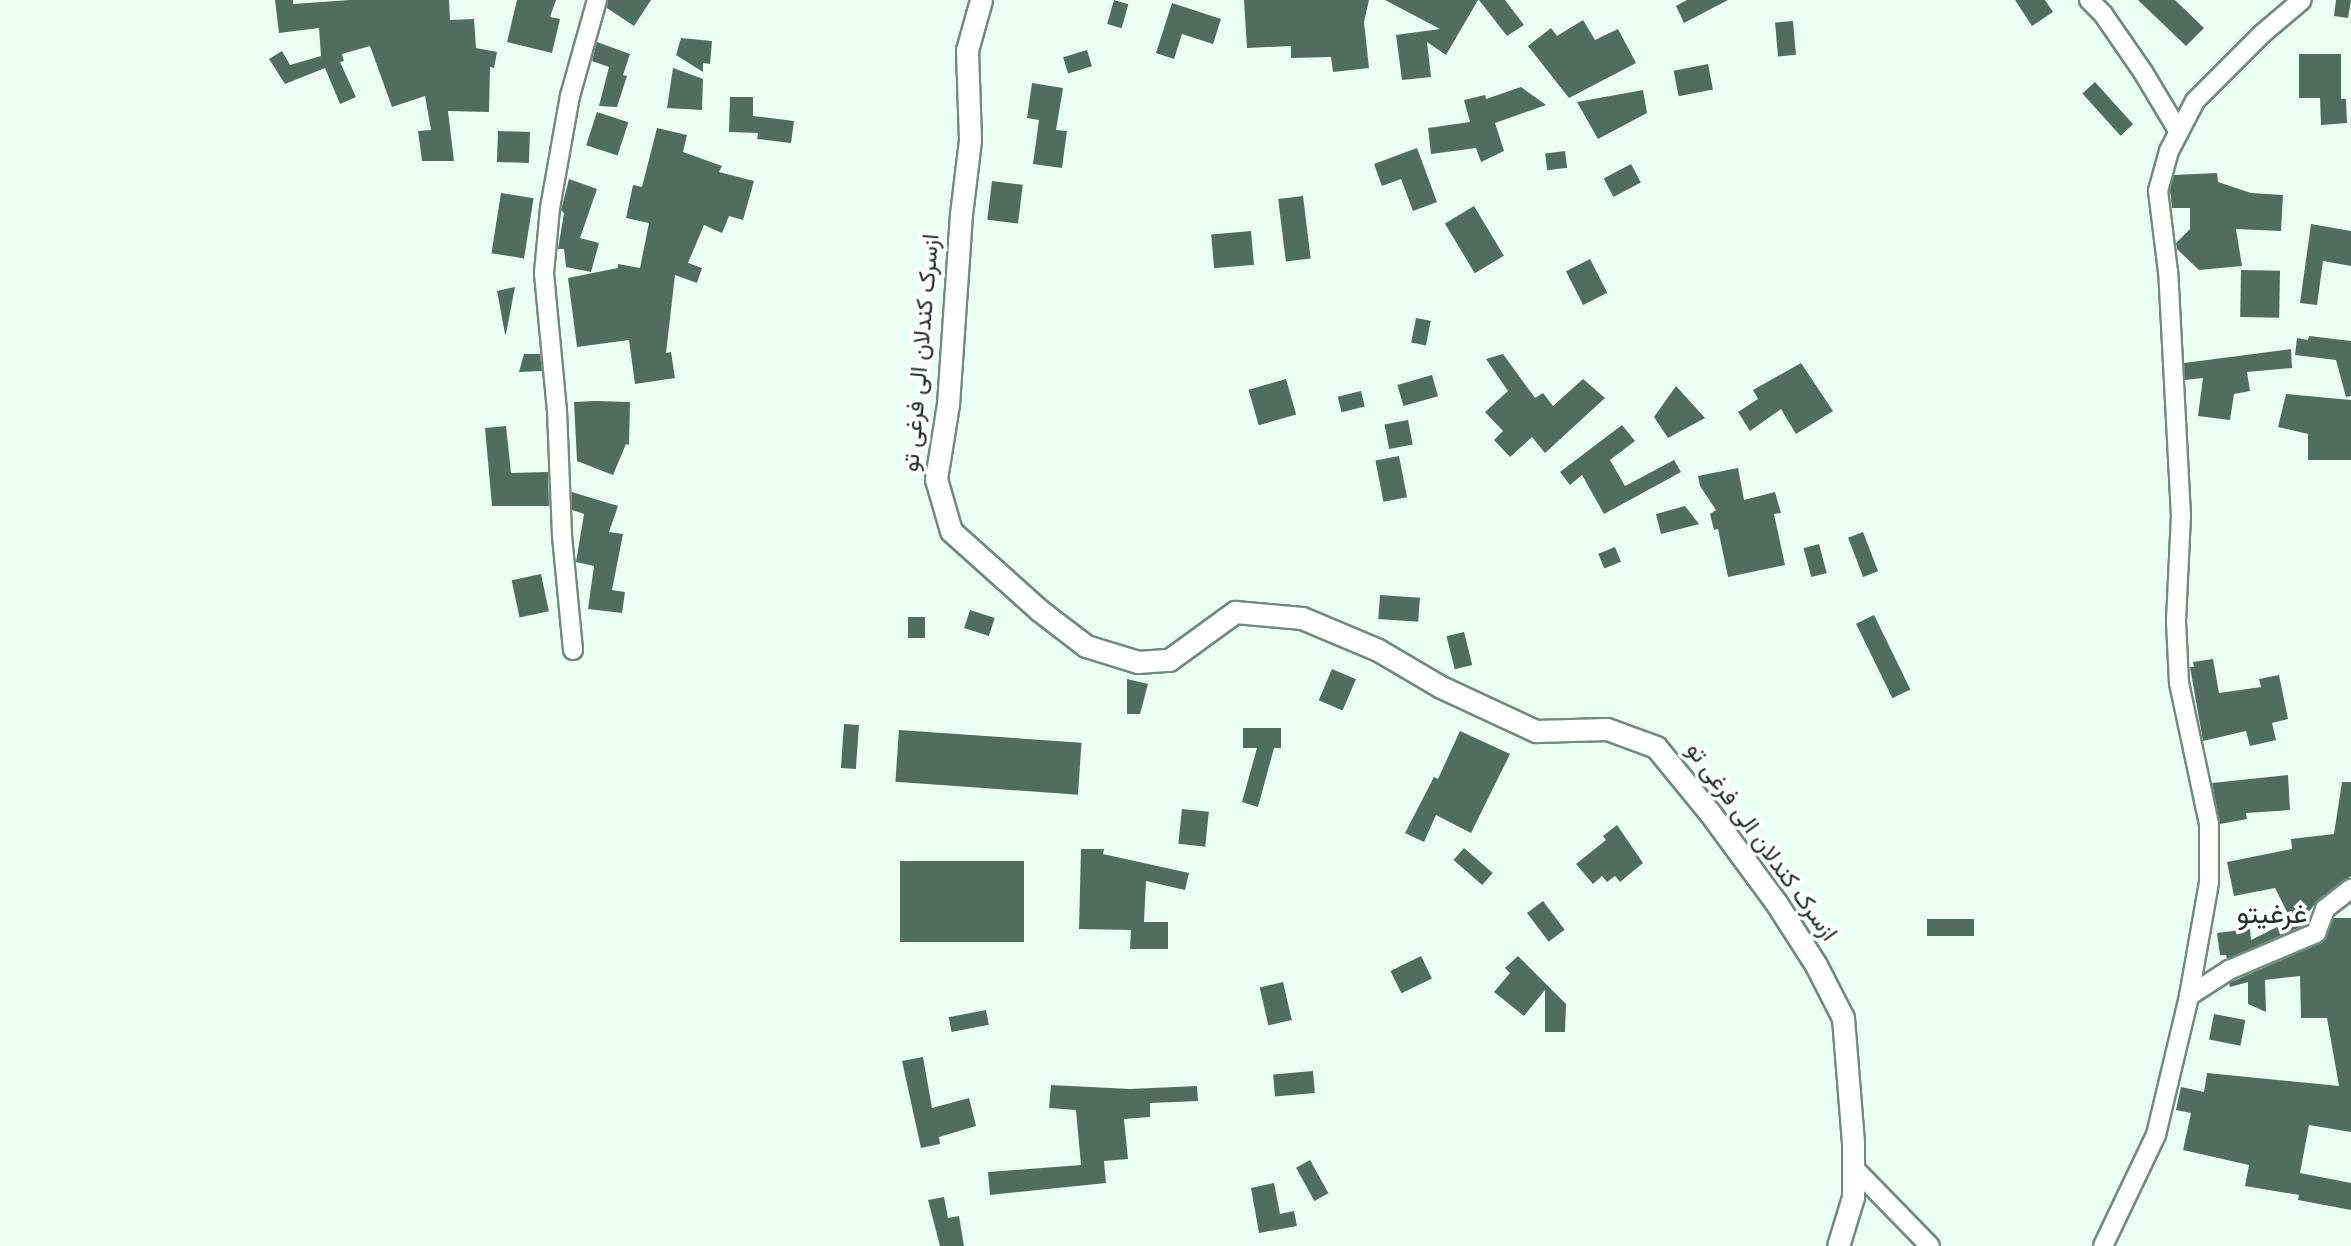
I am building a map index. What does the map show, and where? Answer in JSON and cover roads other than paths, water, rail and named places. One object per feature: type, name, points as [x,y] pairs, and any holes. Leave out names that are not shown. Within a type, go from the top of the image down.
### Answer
[{"type":"street","points":[[573,649],[544,272],[550,208],[568,109],[597,0]]},
{"type":"street","name":"ازسرک کندلان الی فرغی تو","points":[[981,0],[967,50],[970,140],[961,214],[948,404],[936,479],[951,531],[1039,610],[1086,646],[1138,662],[1169,660],[1235,612],[1303,618],[1378,650],[1441,687],[1536,732],[1607,729],[1656,747],[1710,813],[1776,904],[1816,965],[1843,1018],[1853,1197],[1838,1246]]},
{"type":"street","points":[[2089,0],[2103,14],[2143,72],[2179,132]]},
{"type":"street","points":[[2103,1246],[2156,1135],[2189,996],[2209,882],[2209,824],[2179,683],[2176,621],[2181,516],[2168,272],[2158,191],[2169,151],[2194,101],[2262,34],[2302,0]]},
{"type":"street","points":[[2189,996],[2229,970],[2316,933],[2325,909],[2351,889]]},
{"type":"street","points":[[1853,1167],[1930,1246]]},
{"type":"district","name":"غرغیتو","points":[[2272,916]]}]
